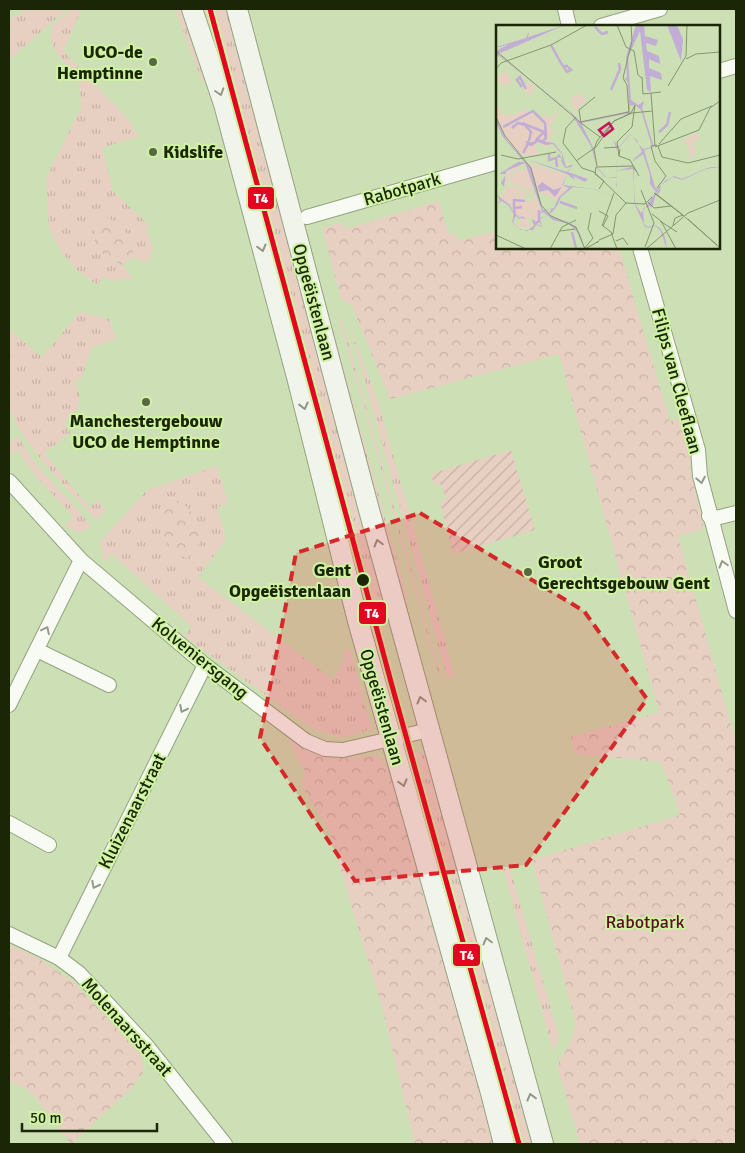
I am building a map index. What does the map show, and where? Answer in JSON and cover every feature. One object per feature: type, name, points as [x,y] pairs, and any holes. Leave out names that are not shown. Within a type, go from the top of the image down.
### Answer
[{"type":"main road","name":"Opgeëistenlaan","points":[[192,9],[224,104],[390,739],[492,1093],[504,1144]]},
{"type":"main road","name":"Opgeëistenlaan","points":[[237,9],[315,308],[543,1144]]},
{"type":"street","points":[[564,9],[569,25]]},
{"type":"street","points":[[604,25],[660,9]]},
{"type":"street","points":[[720,71],[736,66]]},
{"type":"street","name":"Rabotpark","points":[[307,217],[496,163]]},
{"type":"street","name":"Filips van Cleeflaan","points":[[640,249],[698,450],[700,476],[709,516],[736,611]]},
{"type":"street","name":"Kolveniersgang","points":[[9,481],[81,560],[205,665],[306,741],[318,746],[344,750],[429,730]]},
{"type":"street","points":[[709,516],[716,518],[736,513]]},
{"type":"street","points":[[9,705],[81,560]]},
{"type":"street","points":[[37,650],[109,685]]},
{"type":"street","name":"Kluizenaarstraat","points":[[59,958],[205,665]]},
{"type":"street","points":[[9,823],[49,845]]},
{"type":"street","name":"Molenaarsstraat","points":[[9,934],[59,958],[79,973],[147,1046],[225,1144]]},
{"type":"highlighted area","points":[[420,513],[584,611],[647,699],[526,865],[355,881],[260,738],[296,553]]},
{"type":"green space","points":[[27,9],[67,9],[9,60],[9,20]]},
{"type":"green space","points":[[72,9],[82,9],[63,51],[128,119],[140,136],[102,148],[113,191],[150,226],[145,229],[153,246],[152,254],[146,263],[134,257],[131,242],[110,260],[123,265],[132,278],[115,281],[102,277],[97,285],[77,270],[62,253],[49,229],[46,178],[81,108],[80,86],[75,74],[58,55],[51,41],[52,26]]},
{"type":"green space","points":[[175,9],[188,9],[209,82],[203,83]]},
{"type":"green space","points":[[198,9],[233,9],[235,16],[233,39],[389,609],[365,615],[268,238],[215,42],[209,45]]},
{"type":"green space","name":"Rabotpark","points":[[439,201],[448,234],[455,232],[459,241],[496,231],[496,249],[619,249],[670,422],[682,416],[693,456],[689,465],[704,529],[678,536],[736,743],[736,1144],[580,1144],[557,1065],[572,1038],[575,1020],[532,860],[680,815],[661,762],[575,754],[570,737],[659,712],[559,354],[390,399],[352,306],[341,299],[322,228],[342,222],[345,229]]},
{"type":"green space","points":[[105,217],[122,227],[131,243],[134,257],[123,265],[108,258],[95,243],[94,236],[98,220]]},
{"type":"green space","points":[[326,311],[328,312],[409,603],[404,604]]},
{"type":"green space","points":[[80,312],[109,319],[116,339],[92,347],[82,377],[75,382],[79,393],[79,404],[74,413],[65,420],[67,429],[71,432],[44,453],[89,507],[98,500],[106,510],[96,520],[46,465],[21,432],[13,417],[8,395],[9,330],[42,357]]},
{"type":"green space","points":[[339,318],[342,320],[442,680],[440,680]]},
{"type":"green space","points":[[349,324],[379,405],[455,676],[447,678]]},
{"type":"green space","points":[[17,436],[36,464],[91,525],[88,528],[79,532],[65,526],[74,517],[40,481],[17,450],[9,456],[9,444]]},
{"type":"green space","points":[[511,450],[535,530],[453,554],[440,502],[446,499],[440,483],[435,485],[430,474]]},
{"type":"green space","points":[[217,466],[228,503],[217,507],[226,540],[198,577],[333,680],[345,658],[343,651],[350,649],[372,729],[338,738],[311,728],[184,636],[192,627],[112,554],[104,562],[100,542],[147,490]]},
{"type":"green space","points":[[174,499],[188,508],[193,514],[199,529],[196,552],[186,558],[172,548],[163,534],[163,509],[167,501]]},
{"type":"green space","points":[[288,740],[312,752],[331,757],[350,758],[377,755],[395,777],[497,1144],[415,1144],[382,1007],[329,831],[301,784],[306,774]]},
{"type":"green space","points":[[416,751],[427,756],[533,1144],[513,1144],[407,763],[408,758]]},
{"type":"green space","points":[[510,868],[558,1033],[559,1039],[553,1051],[503,869]]},
{"type":"green space","points":[[9,944],[41,960],[75,983],[141,1054],[144,1071],[132,1088],[71,1144],[35,1097],[25,1088],[9,1081]]},
{"type":"transit line","name":"T4","points":[[210,9],[391,682],[519,1144]]},
{"type":"place","name":"UCO-de Hemptinne","points":[[153,62]]},
{"type":"place","name":"Kidslife","points":[[153,152]]},
{"type":"place","name":"Manchestergebouw UCO de Hemptinne","points":[[146,402]]},
{"type":"place","name":"Groot Gerechtsgebouw Gent","points":[[528,572]]},
{"type":"place","name":"Gent Opgeëistenlaan","points":[[363,580]]}]
